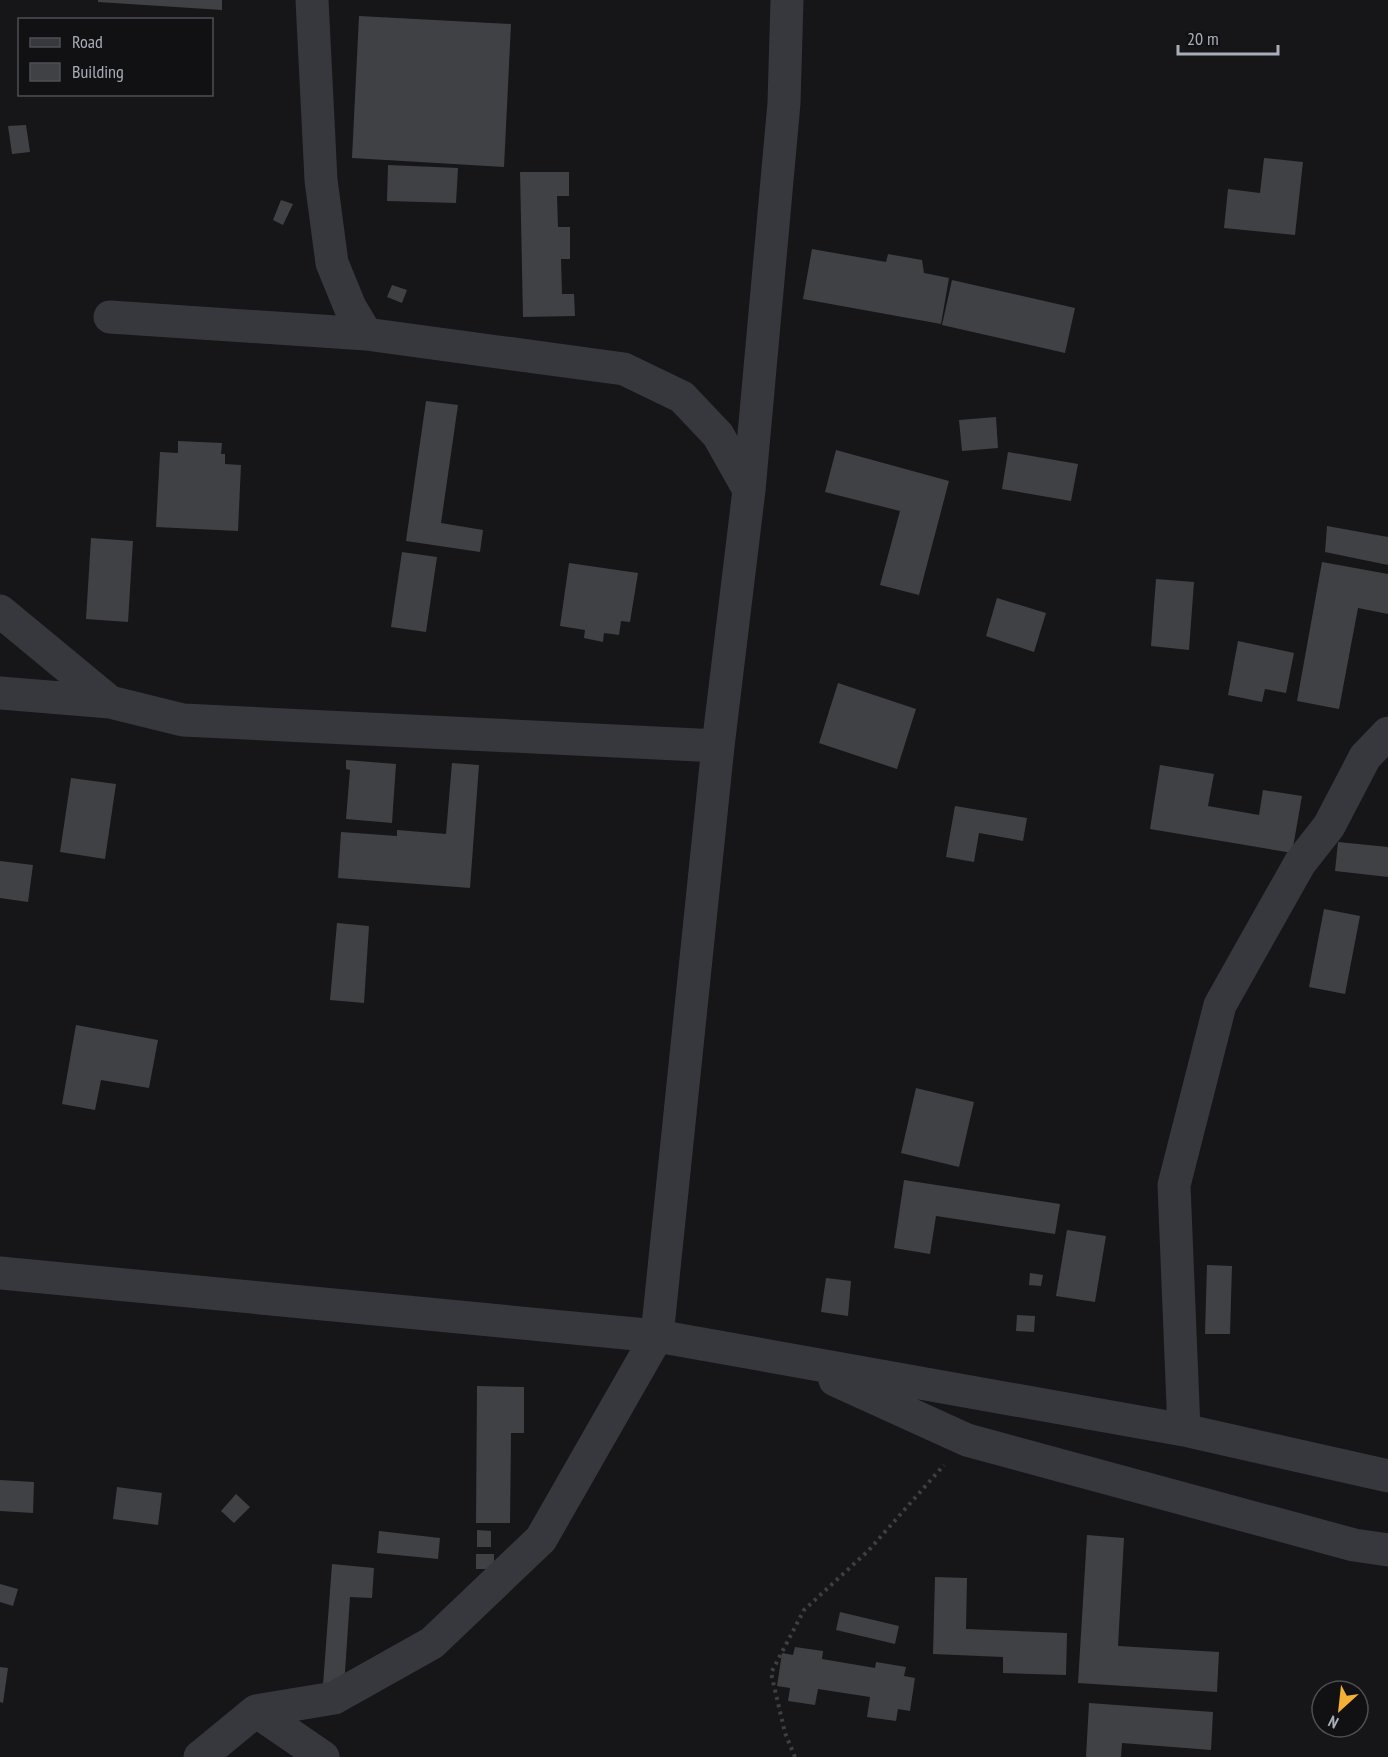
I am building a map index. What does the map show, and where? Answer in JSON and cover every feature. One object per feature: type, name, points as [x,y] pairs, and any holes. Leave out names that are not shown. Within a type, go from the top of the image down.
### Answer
[{"type":"street","points":[[312,0],[321,180],[332,264],[350,306],[366,334]]},
{"type":"street","points":[[200,1757],[256,1711],[334,1698],[432,1643],[541,1539],[657,1336],[718,746],[749,490],[784,103],[787,0]]},
{"type":"street","points":[[110,317],[366,334],[624,369],[682,397],[718,435],[749,490]]},
{"type":"street","points":[[0,611],[110,702]]},
{"type":"street","points":[[0,693],[110,702],[183,720],[718,746]]},
{"type":"street","points":[[1184,1430],[1174,1185],[1220,1005],[1300,863],[1329,826],[1365,757],[1388,733]]},
{"type":"street","points":[[0,1273],[657,1336],[1184,1430],[1388,1476]]},
{"type":"street","points":[[790,1359],[967,1440],[1354,1545],[1388,1550]]},
{"type":"street","points":[[256,1711],[323,1757]]},
{"type":"path","points":[[795,1757],[785,1733],[771,1673],[804,1610],[868,1551],[967,1440]]},
{"type":"building","points":[[98,0],[222,0],[222,10],[98,2]]},
{"type":"building","points":[[359,16],[511,24],[504,167],[352,158]]},
{"type":"building","points":[[26,125],[30,152],[12,154],[8,126]]},
{"type":"building","points":[[1264,158],[1303,162],[1295,235],[1224,228],[1228,189],[1260,193]]},
{"type":"building","points":[[388,165],[458,168],[456,203],[387,201]]},
{"type":"building","points":[[520,172],[569,172],[569,196],[557,196],[558,227],[570,227],[570,259],[561,259],[562,294],[574,294],[575,316],[523,317]]},
{"type":"building","points":[[281,200],[293,204],[283,225],[273,220]]},
{"type":"building","points":[[812,249],[886,262],[888,254],[922,260],[924,273],[949,278],[941,324],[803,299]]},
{"type":"building","points":[[952,280],[1075,308],[1065,353],[942,325]]},
{"type":"building","points":[[392,285],[407,290],[402,303],[387,297]]},
{"type":"building","points":[[426,401],[458,405],[441,523],[483,530],[480,552],[406,541]]},
{"type":"building","points":[[996,417],[998,448],[962,451],[959,420]]},
{"type":"building","points":[[178,441],[222,443],[221,454],[225,454],[225,464],[241,465],[238,531],[156,527],[160,452],[178,453]]},
{"type":"building","points":[[836,450],[949,481],[919,595],[880,585],[900,511],[825,492]]},
{"type":"building","points":[[1008,452],[1078,464],[1071,501],[1002,489]]},
{"type":"building","points":[[1327,526],[1388,537],[1388,565],[1325,552]]},
{"type":"building","points":[[91,538],[133,541],[128,622],[86,619]]},
{"type":"building","points":[[402,552],[437,557],[426,632],[391,627]]},
{"type":"building","points":[[1322,562],[1388,574],[1388,614],[1358,608],[1339,709],[1297,701]]},
{"type":"building","points":[[569,563],[638,573],[630,622],[621,621],[619,635],[604,633],[603,642],[584,638],[585,630],[560,626]]},
{"type":"building","points":[[1156,579],[1194,582],[1189,650],[1151,646]]},
{"type":"building","points":[[997,598],[1046,613],[1034,652],[986,636]]},
{"type":"building","points":[[1238,641],[1294,653],[1286,693],[1265,689],[1262,702],[1228,695]]},
{"type":"building","points":[[838,683],[916,709],[897,769],[819,743]]},
{"type":"building","points":[[346,760],[396,764],[392,823],[346,819],[350,770],[346,769]]},
{"type":"building","points":[[452,763],[479,765],[470,888],[338,878],[341,832],[397,836],[397,830],[446,834]]},
{"type":"building","points":[[1160,765],[1214,774],[1208,806],[1259,815],[1263,790],[1302,796],[1292,853],[1150,829]]},
{"type":"building","points":[[71,778],[116,784],[105,859],[60,852]]},
{"type":"building","points":[[955,806],[1027,818],[1023,841],[979,833],[974,862],[946,857]]},
{"type":"building","points":[[1338,842],[1388,847],[1388,877],[1335,871]]},
{"type":"building","points":[[0,861],[33,865],[28,902],[0,898]]},
{"type":"building","points":[[1324,909],[1360,916],[1345,994],[1309,987]]},
{"type":"building","points":[[337,923],[369,926],[364,1003],[330,1000]]},
{"type":"building","points":[[76,1025],[158,1040],[149,1088],[101,1080],[95,1110],[62,1104]]},
{"type":"building","points":[[916,1088],[974,1102],[959,1167],[901,1153]]},
{"type":"building","points":[[904,1180],[1060,1204],[1055,1234],[936,1216],[930,1254],[894,1248]]},
{"type":"building","points":[[1067,1230],[1106,1236],[1095,1302],[1056,1296]]},
{"type":"building","points":[[1207,1265],[1232,1266],[1230,1334],[1205,1334]]},
{"type":"building","points":[[1030,1273],[1043,1275],[1041,1286],[1029,1285]]},
{"type":"building","points":[[826,1278],[851,1281],[848,1316],[821,1312]]},
{"type":"building","points":[[1017,1315],[1035,1316],[1034,1332],[1016,1331]]},
{"type":"building","points":[[477,1386],[524,1387],[524,1433],[511,1433],[510,1523],[476,1523]]},
{"type":"building","points":[[0,1480],[34,1482],[33,1513],[0,1511]]},
{"type":"building","points":[[117,1487],[162,1493],[158,1525],[113,1519]]},
{"type":"building","points":[[236,1494],[250,1507],[234,1523],[221,1511]]},
{"type":"building","points":[[477,1530],[491,1531],[491,1547],[477,1547]]},
{"type":"building","points":[[379,1531],[440,1538],[438,1559],[377,1553]]},
{"type":"building","points":[[1087,1535],[1124,1538],[1118,1646],[1219,1652],[1217,1692],[1078,1683]]},
{"type":"building","points":[[476,1554],[494,1554],[494,1569],[476,1569]]},
{"type":"building","points":[[332,1564],[374,1568],[372,1598],[350,1597],[344,1687],[323,1685]]},
{"type":"building","points":[[935,1577],[967,1578],[966,1629],[1067,1633],[1066,1675],[1003,1673],[1003,1657],[933,1654]]},
{"type":"building","points":[[0,1584],[18,1589],[13,1606],[0,1602]]},
{"type":"building","points":[[840,1612],[899,1626],[895,1644],[836,1630]]},
{"type":"building","points":[[795,1647],[823,1651],[822,1659],[875,1668],[876,1662],[906,1667],[904,1676],[915,1678],[910,1711],[898,1709],[896,1721],[867,1717],[870,1697],[818,1689],[815,1705],[788,1701],[790,1688],[777,1686],[782,1653],[793,1655]]},
{"type":"building","points":[[0,1667],[8,1668],[3,1703],[0,1702]]},
{"type":"building","points":[[1089,1703],[1213,1712],[1211,1750],[1122,1743],[1121,1757],[1086,1757]]}]
